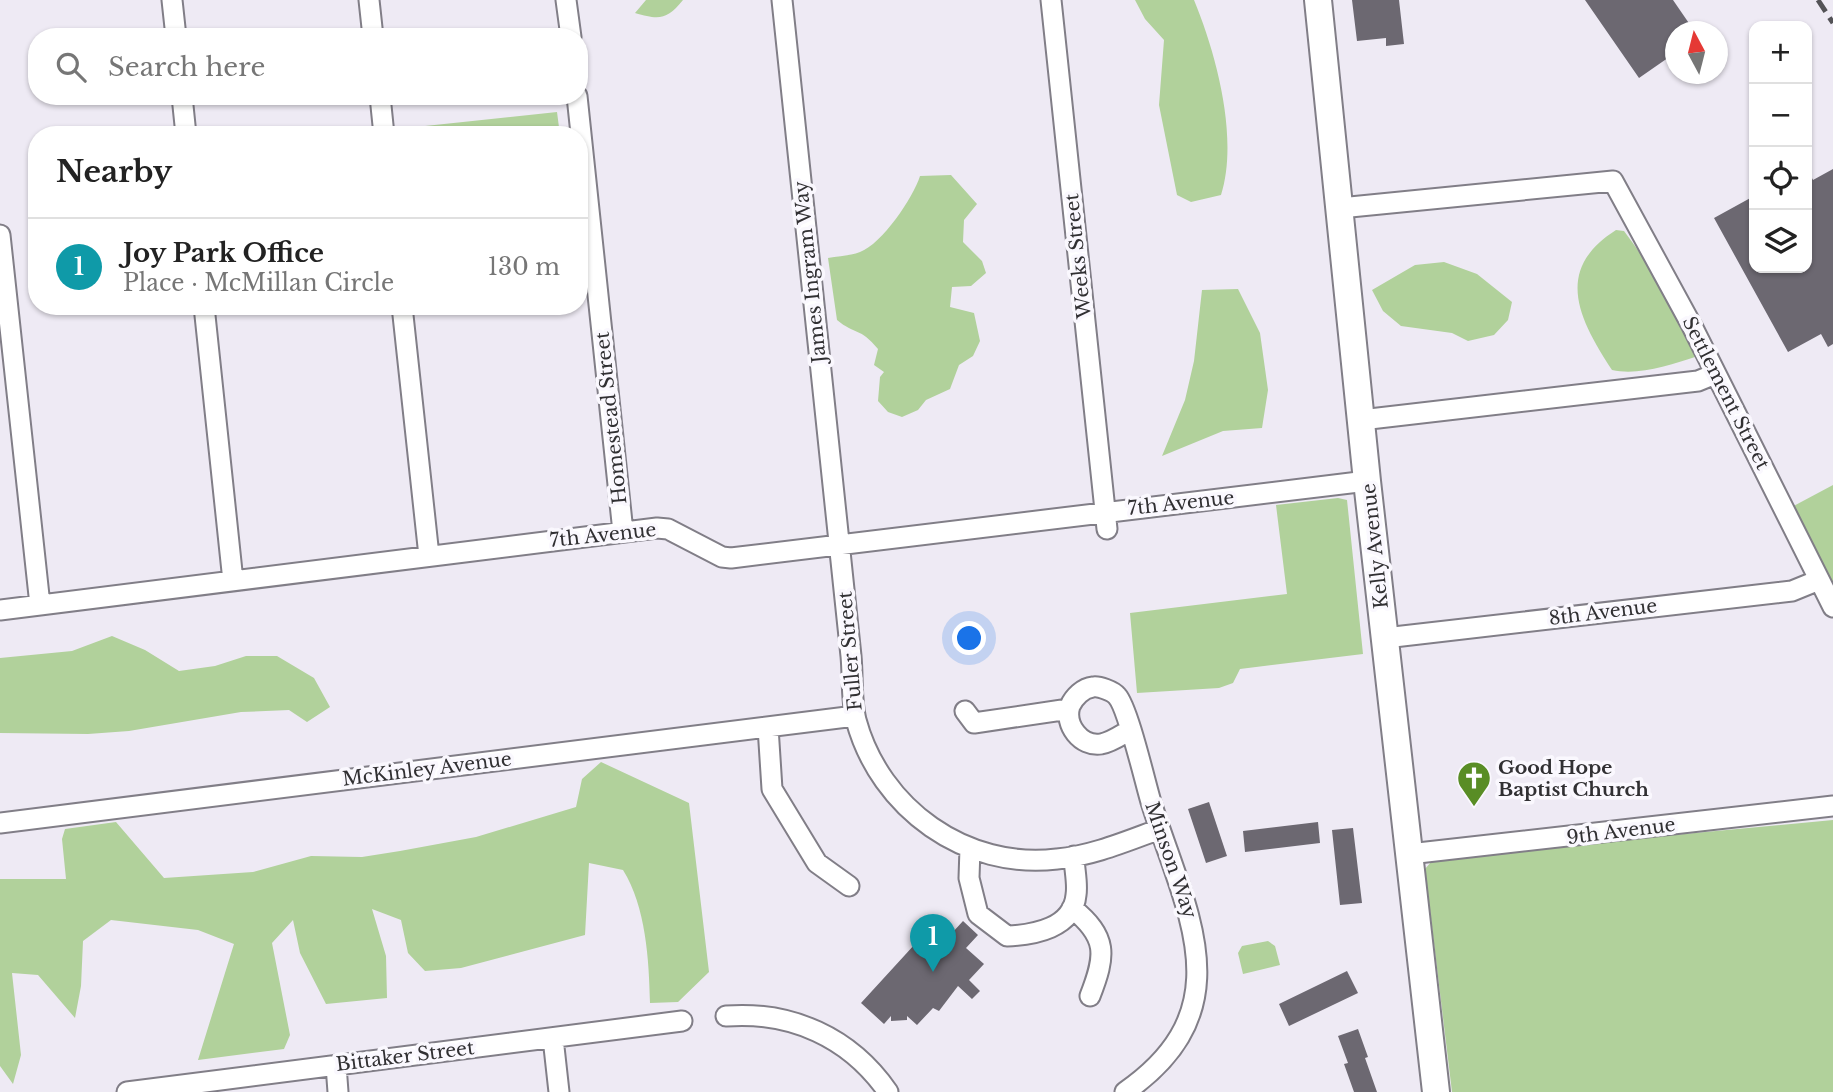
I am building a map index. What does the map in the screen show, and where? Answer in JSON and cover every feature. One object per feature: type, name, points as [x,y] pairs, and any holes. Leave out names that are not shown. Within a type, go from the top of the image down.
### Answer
[{"type":"main road","name":"Kelly Avenue","points":[[1318,0],[1367,481],[1436,1092]]},
{"type":"street","points":[[172,0],[175,28]]},
{"type":"street","points":[[369,0],[372,28]]},
{"type":"street","points":[[566,0],[570,28]]},
{"type":"street","name":"James Ingram Way","points":[[782,0],[840,544]]},
{"type":"street","name":"Weeks Street","points":[[1051,0],[1106,521]]},
{"type":"street","points":[[183,105],[185,126]]},
{"type":"street","points":[[381,105],[383,126]]},
{"type":"street","name":"Homestead Street","points":[[578,105],[580,126]]},
{"type":"street","name":"Settlement Street","points":[[1340,208],[1613,181],[1692,326],[1833,607]]},
{"type":"street","name":"Homestead Street","points":[[588,200],[623,532]]},
{"type":"street","points":[[0,235],[40,605]]},
{"type":"street","points":[[205,315],[233,582]]},
{"type":"street","points":[[403,315],[429,556]]},
{"type":"street","points":[[1361,419],[1698,381],[1715,374]]},
{"type":"street","name":"7th Avenue","points":[[0,610],[623,532],[668,529],[722,557],[731,558],[840,544],[1106,521],[1367,481]]},
{"type":"street","name":"Fuller Street","points":[[840,544],[855,716],[869,755],[892,790],[930,827],[970,848],[1025,861],[1074,856],[1160,830]]},
{"type":"street","name":"8th Avenue","points":[[1385,638],[1792,591],[1819,580]]},
{"type":"street","name":"Minson Way","points":[[1069,709],[1074,698],[1089,687],[1098,686],[1117,696],[1160,830],[1192,916],[1196,943],[1197,982],[1186,1023],[1154,1070],[1125,1092]]},
{"type":"street","points":[[965,711],[974,723],[1069,709],[1069,723],[1075,734],[1098,745],[1110,742],[1129,730]]},
{"type":"street","name":"McKinley Avenue","points":[[0,824],[855,716]]},
{"type":"street","points":[[768,727],[772,789],[817,863],[849,886]]},
{"type":"street","name":"9th Avenue","points":[[1409,854],[1833,806]]},
{"type":"street","points":[[970,848],[972,900],[978,914],[992,928],[1007,936],[1035,933],[1061,923],[1072,908],[1076,896],[1074,856]]},
{"type":"street","points":[[1072,908],[1088,920],[1098,935],[1102,952],[1090,996]]},
{"type":"street","points":[[726,1016],[753,1014],[779,1017],[821,1032],[849,1050],[888,1092]]},
{"type":"street","name":"Bittaker Street","points":[[127,1092],[682,1021]]},
{"type":"street","points":[[553,1038],[559,1092]]},
{"type":"street","points":[[335,1065],[338,1092]]},
{"type":"green space","points":[[646,0],[683,0],[662,17],[635,13]]},
{"type":"green space","points":[[1135,0],[1194,0],[1217,70],[1226,122],[1226,172],[1221,195],[1191,202],[1177,195],[1159,105],[1164,40],[1145,19]]},
{"type":"green space","points":[[557,112],[559,126],[425,126]]},
{"type":"green space","points":[[951,175],[977,204],[964,220],[963,242],[982,261],[986,273],[971,286],[952,287],[950,307],[974,313],[980,341],[973,356],[959,365],[950,389],[926,400],[918,410],[902,417],[888,412],[878,401],[880,377],[884,372],[874,365],[878,349],[867,337],[837,320],[828,258],[860,252],[878,240],[904,208],[920,176]]},
{"type":"green space","points":[[1616,230],[1624,231],[1665,291],[1695,357],[1654,369],[1632,372],[1612,370],[1600,351],[1582,314],[1578,278],[1584,262],[1596,245]]},
{"type":"green space","points":[[1444,262],[1477,274],[1512,302],[1508,320],[1494,335],[1468,341],[1452,333],[1401,326],[1383,311],[1372,290],[1415,265]]},
{"type":"green space","points":[[1238,289],[1260,333],[1268,390],[1262,428],[1223,431],[1162,456],[1185,400],[1194,361],[1202,290]]},
{"type":"green space","points":[[1833,485],[1833,596],[1788,509]]},
{"type":"green space","points":[[1338,498],[1347,500],[1363,654],[1240,669],[1233,683],[1219,688],[1137,693],[1130,613],[1287,594],[1276,505]]},
{"type":"green space","points":[[112,636],[145,650],[179,671],[215,666],[246,656],[277,656],[314,678],[330,707],[307,722],[289,710],[241,712],[129,731],[88,734],[0,733],[0,658],[72,651]]},
{"type":"green space","points":[[601,762],[689,803],[709,972],[678,1002],[650,1003],[645,934],[637,900],[623,870],[589,863],[585,935],[461,968],[425,971],[408,953],[401,920],[372,909],[386,956],[387,998],[326,1004],[300,953],[293,920],[272,943],[290,1035],[284,1049],[198,1060],[234,944],[198,930],[111,920],[83,941],[81,986],[75,1018],[38,975],[12,973],[21,1055],[13,1084],[0,1066],[0,879],[66,879],[62,839],[65,829],[116,822],[164,878],[253,872],[311,856],[362,857],[476,837],[576,807],[582,779]]},
{"type":"green space","points":[[1833,820],[1833,1092],[1452,1092],[1425,869],[1431,862],[1450,856]]},
{"type":"green space","points":[[1268,941],[1275,946],[1280,965],[1243,974],[1238,953],[1242,946]]},
{"type":"building","points":[[1352,0],[1399,0],[1404,44],[1386,46],[1386,38],[1357,41]]},
{"type":"building","points":[[1585,0],[1673,0],[1687,21],[1665,21],[1665,60],[1639,78]]},
{"type":"building","points":[[1833,169],[1833,344],[1828,347],[1821,334],[1788,352],[1714,218],[1749,199],[1749,273],[1812,273],[1812,178]]},
{"type":"building","points":[[1209,802],[1227,856],[1206,863],[1188,809]]},
{"type":"building","points":[[1318,822],[1320,843],[1245,852],[1243,831]]},
{"type":"building","points":[[1353,828],[1362,903],[1340,905],[1332,830]]},
{"type":"building","points":[[937,920],[952,933],[963,921],[978,935],[966,948],[984,964],[969,980],[980,991],[972,999],[958,986],[939,1011],[933,1008],[917,1025],[907,1016],[907,1020],[891,1021],[891,1016],[884,1024],[861,1003]]},
{"type":"building","points":[[1347,971],[1358,993],[1289,1026],[1279,1004]]},
{"type":"building","points":[[1358,1029],[1377,1092],[1354,1092],[1344,1064],[1348,1063],[1338,1036]]},
{"type":"railway","points":[[1818,0],[1833,23]]},
{"type":"place","name":"Good Hope Baptist Church","points":[[1474,808]]},
{"type":"place","name":"Joy Park Office","points":[[933,972]]}]
